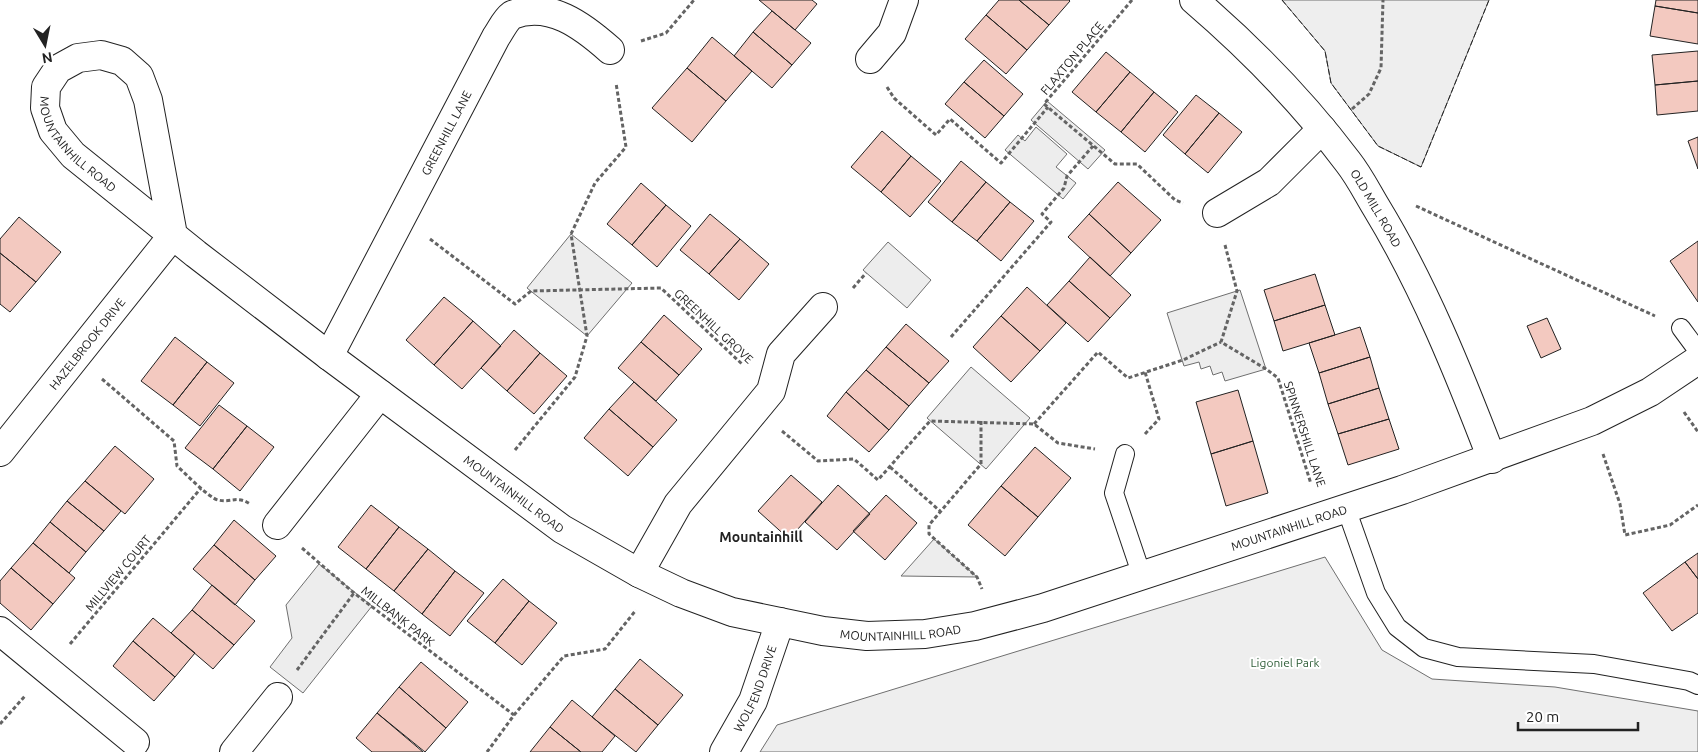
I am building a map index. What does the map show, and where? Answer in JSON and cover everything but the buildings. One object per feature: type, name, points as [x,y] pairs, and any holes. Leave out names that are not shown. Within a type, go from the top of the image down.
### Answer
[{"type":"street","points":[[870,59],[892,33],[904,0]]},
{"type":"street","name":"OLD MILL ROAD","points":[[1194,0],[1271,70],[1350,163],[1394,238],[1433,316],[1466,392],[1492,459]]},
{"type":"street","name":"GREENHILL LANE","points":[[329,356],[496,37],[511,15],[531,4],[551,5],[571,16],[610,50]]},
{"type":"street","name":"MOUNTAINHILL ROAD","points":[[173,235],[148,100],[139,76],[122,61],[101,55],[78,58],[58,69],[46,87],[45,108],[53,131],[73,155],[173,235],[329,356],[562,529],[648,577],[681,593],[732,612],[823,631],[867,636],[925,634],[975,626],[1043,608],[1142,576],[1492,459],[1592,421],[1650,392],[1698,360]]},
{"type":"street","points":[[1217,212],[1269,182],[1330,139]]},
{"type":"street","name":"HAZELBROOK DRIVE","points":[[0,452],[173,235]]},
{"type":"street","points":[[648,577],[678,504],[764,400],[781,354],[823,307]]},
{"type":"street","points":[[277,525],[380,394]]},
{"type":"street","name":"WOLFEND DRIVE","points":[[724,752],[753,701],[780,622]]},
{"type":"street","points":[[0,631],[136,742]]},
{"type":"street","points":[[234,752],[278,696]]},
{"type":"lane","points":[[1681,328],[1698,351]]},
{"type":"lane","points":[[1125,454],[1114,493],[1142,576]]},
{"type":"lane","points":[[1334,512],[1376,593],[1397,626],[1424,648],[1458,657],[1594,664],[1698,685]]},
{"type":"path","points":[[493,478],[575,377],[587,336],[571,234],[595,183],[626,147],[610,50],[666,33],[694,0]]},
{"type":"path","name":"FLAXTON PLACE","points":[[1132,0],[1044,104],[1115,164],[1137,164],[1174,200],[1217,212]]},
{"type":"path","points":[[1330,139],[1332,124],[1369,94],[1381,68],[1383,0]]},
{"type":"path","points":[[870,59],[894,98],[936,135],[950,119],[1001,162],[1048,107]]},
{"type":"path","points":[[951,337],[1051,222],[1042,214],[1064,188],[1067,176],[1093,146]]},
{"type":"path","points":[[1366,190],[1420,207],[1681,328]]},
{"type":"path","points":[[1034,424],[1098,352],[1128,378],[1183,360],[1222,342],[1236,291],[1217,212]]},
{"type":"path","name":"GREENHILL GROVE","points":[[402,217],[515,304],[531,291],[661,288],[818,461],[854,459],[878,480],[890,467]]},
{"type":"path","points":[[855,287],[866,273]]},
{"type":"path","name":"SPINNERSHILL LANE","points":[[1222,342],[1266,368],[1278,378],[1334,512]]},
{"type":"path","points":[[77,357],[174,440],[177,466],[202,488],[218,500],[242,499],[277,525]]},
{"type":"path","points":[[940,511],[890,467],[930,421],[1034,424],[1058,443],[1125,454],[1159,418],[1145,372]]},
{"type":"path","points":[[981,421],[981,464],[929,525],[929,534],[977,577],[995,621]]},
{"type":"path","points":[[1592,421],[1620,504],[1625,535],[1670,525],[1698,505]]},
{"type":"path","name":"MILLVIEW COURT","points":[[49,670],[202,488]]},
{"type":"path","name":"MILLBANK PARK","points":[[277,525],[354,593],[514,715]]},
{"type":"path","points":[[487,752],[514,715],[564,656],[605,649],[648,577]]},
{"type":"path","points":[[278,696],[354,593]]},
{"type":"green space","points":[[1282,0],[1489,0],[1421,167],[1378,146],[1331,83],[1325,51]]},
{"type":"green space","name":"Ligoniel Park","points":[[1325,557],[1382,650],[1432,679],[1555,687],[1698,711],[1698,752],[760,752],[777,725]]},
{"type":"shaded area","points":[[1047,101],[1105,150],[1088,169],[1031,120]]},
{"type":"shaded area","points":[[1036,127],[1067,154],[1056,167],[1076,183],[1063,199],[1005,150],[1018,135],[1025,141]]},
{"type":"shaded area","points":[[571,234],[632,283],[587,336],[527,288]]},
{"type":"shaded area","points":[[888,242],[931,280],[907,308],[863,270]]},
{"type":"shaded area","points":[[1240,290],[1266,369],[1225,381],[1222,372],[1213,375],[1210,366],[1201,369],[1199,362],[1184,366],[1167,313]]},
{"type":"shaded area","points":[[971,367],[1030,418],[986,469],[927,418]]},
{"type":"shaded area","points":[[934,539],[977,577],[901,576]]},
{"type":"shaded area","points":[[319,564],[372,606],[303,693],[270,667],[292,638],[286,605]]},
{"type":"fence","points":[[1282,0],[1325,51],[1331,83],[1378,146],[1421,167],[1489,0]]},
{"type":"district","name":"Mountainhill","points":[[761,537]]}]
